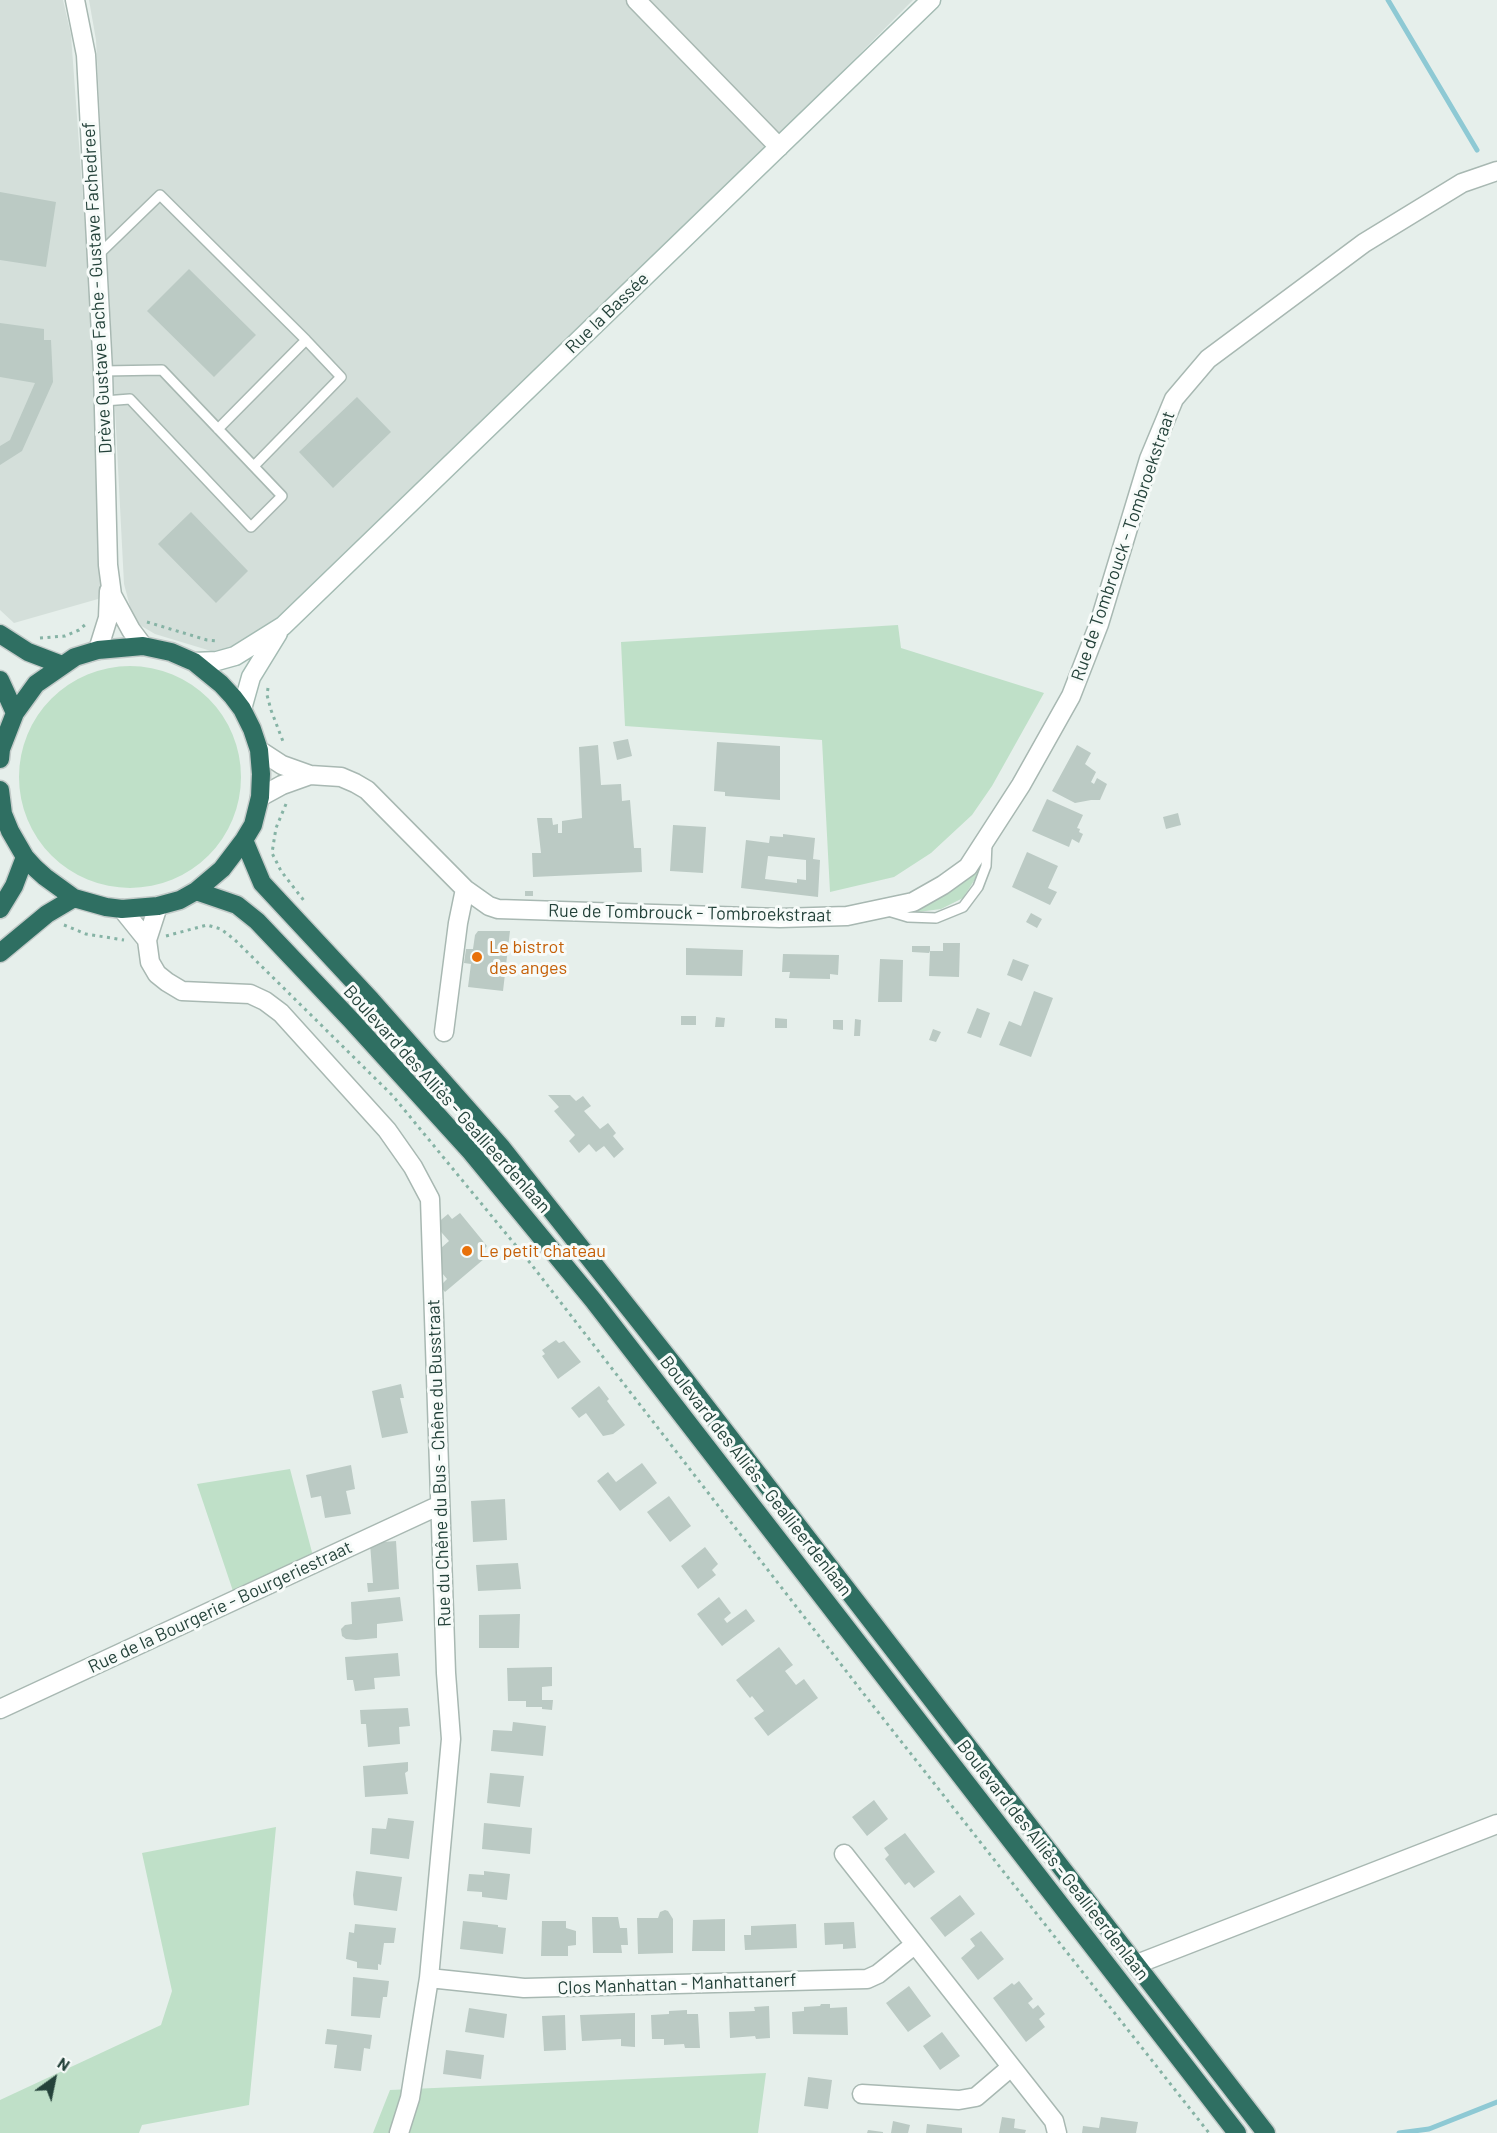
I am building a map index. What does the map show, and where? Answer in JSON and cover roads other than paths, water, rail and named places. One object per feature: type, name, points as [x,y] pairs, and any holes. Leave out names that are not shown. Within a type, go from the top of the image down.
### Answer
[{"type":"highway","points":[[0,634],[28,652],[62,664]]},
{"type":"highway","points":[[0,753],[15,713],[36,684],[62,664],[75,657],[98,650],[143,646],[171,652],[194,662],[221,684],[242,709],[259,750],[260,797],[253,825],[244,840],[222,869],[196,891],[180,900],[158,906],[123,909],[74,898],[45,877],[25,857],[10,831],[2,813],[0,790]]},
{"type":"highway","points":[[0,680],[15,713]]},
{"type":"highway","name":"Boulevard des Alliés - Geallieerdenlaan","points":[[244,840],[262,883],[371,1000],[502,1148],[677,1369],[1266,2133]]},
{"type":"highway","points":[[0,909],[14,886],[25,857]]},
{"type":"highway","name":"Boulevard des Alliés - Geallieerdenlaan","points":[[196,891],[237,905],[257,921],[471,1152],[593,1300],[1237,2133]]},
{"type":"highway","points":[[0,953],[47,914],[74,898]]},
{"type":"street","name":"Drève Gustave Fache - Gustave Fachedreef","points":[[75,0],[86,55],[98,256],[108,565],[116,618],[143,646]]},
{"type":"street","points":[[636,0],[779,147]]},
{"type":"street","name":"Rue la Bassée","points":[[194,662],[217,661],[245,651],[282,626],[779,147],[893,34],[931,0]]},
{"type":"street","name":"Rue de Tombrouck - Tombroekstraat","points":[[260,797],[290,775],[341,777],[367,790],[465,889],[489,906],[511,910],[780,918],[847,916],[913,902],[968,867],[987,841],[1071,696],[1100,624],[1149,459],[1174,399],[1208,359],[1364,243],[1462,183],[1497,171]]},
{"type":"street","points":[[98,650],[116,618]]},
{"type":"street","name":"Rue la Bassée","points":[[242,709],[251,677],[282,626]]},
{"type":"street","points":[[259,750],[290,775]]},
{"type":"street","points":[[444,1032],[458,923],[465,889]]},
{"type":"street","points":[[147,940],[158,906]]},
{"type":"street","name":"Rue du Chêne du Bus - Chêne du Busstraat","points":[[123,909],[147,940],[150,962],[157,974],[182,991],[250,994],[265,1001],[281,1013],[387,1130],[417,1175],[430,1200],[446,1673],[451,1739],[429,1978],[410,2098],[399,2133]]},
{"type":"street","name":"Rue de la Bourgerie - Bourgeriestraat","points":[[0,1708],[440,1505]]},
{"type":"street","name":"Boulevard des Alliés - Geallieerdenlaan","points":[[1137,1964],[1497,1824]]},
{"type":"street","points":[[844,1854],[1010,2068],[1054,2121],[1057,2133]]},
{"type":"street","name":"Clos Manhattan - Manhattanerf","points":[[429,1978],[524,1988],[867,1979],[878,1974],[914,1945]]},
{"type":"street","points":[[862,2094],[959,2100],[976,2097],[1010,2068]]},
{"type":"lane","points":[[98,256],[160,195],[341,377],[254,466]]},
{"type":"lane","points":[[218,429],[306,340]]},
{"type":"lane","points":[[103,371],[162,370],[282,496],[252,527],[130,399],[104,401]]},
{"type":"lane","points":[[882,909],[908,917],[936,918],[963,907],[978,887],[986,866],[987,841]]},
{"type":"waterway","points":[[1388,0],[1477,150]]},
{"type":"waterway","points":[[1399,2133],[1429,2129],[1497,2102]]},
{"type":"place","name":"Le bistrot des anges","points":[[477,957]]},
{"type":"place","name":"Le petit chateau","points":[[467,1251]]}]
